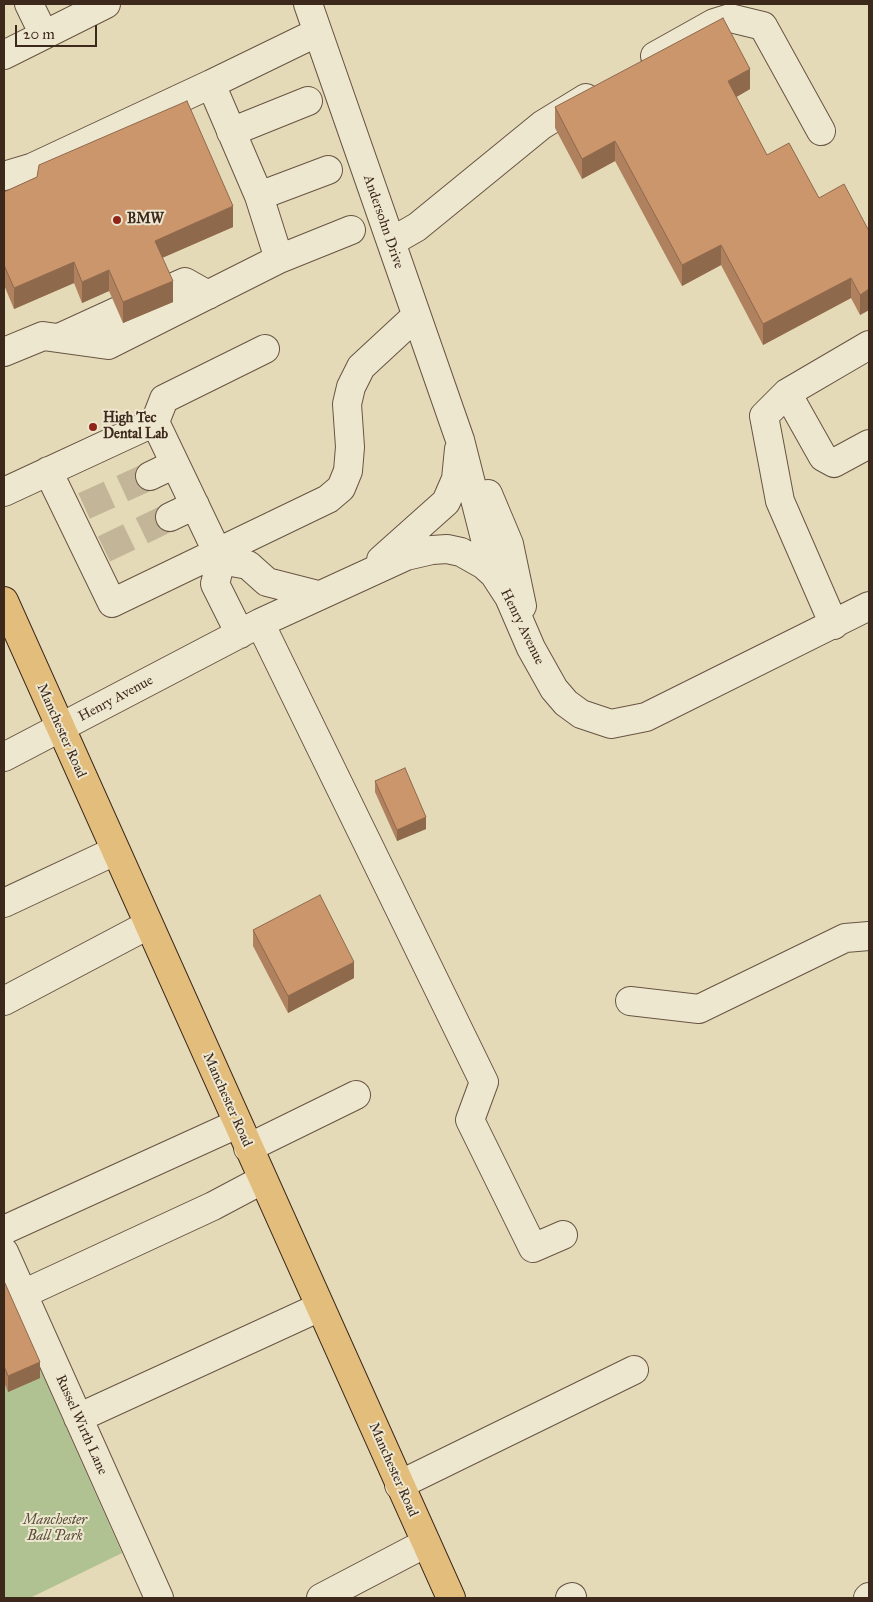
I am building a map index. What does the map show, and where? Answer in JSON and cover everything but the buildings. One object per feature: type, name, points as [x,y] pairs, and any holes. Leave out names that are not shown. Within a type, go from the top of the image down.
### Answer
[{"type":"highway","name":"Manchester Road","points":[[4,602],[59,729],[451,1598]]},
{"type":"street","points":[[29,4],[44,35]]},
{"type":"street","points":[[4,55],[106,4]]},
{"type":"street","name":"Andersohn Drive","points":[[308,4],[316,33],[460,440],[494,574]]},
{"type":"street","points":[[632,70],[714,23],[730,18],[763,26],[821,131]]},
{"type":"street","points":[[5,172],[31,168],[316,33]]},
{"type":"street","points":[[210,84],[259,196],[279,259]]},
{"type":"street","points":[[390,242],[417,227],[542,125],[607,85]]},
{"type":"street","points":[[231,132],[308,101]]},
{"type":"street","points":[[259,196],[328,170]]},
{"type":"street","points":[[4,352],[43,336],[108,345],[279,259],[351,230]]},
{"type":"street","points":[[167,290],[184,282],[208,294]]},
{"type":"street","points":[[59,338],[118,311]]},
{"type":"street","points":[[48,471],[76,510],[96,552],[112,603],[220,557],[328,499],[341,488],[348,472],[350,447],[347,404],[351,387],[361,367],[416,316]]},
{"type":"street","points":[[834,625],[780,501],[764,416],[787,393],[869,345]]},
{"type":"street","points":[[4,492],[154,422],[164,399],[265,349]]},
{"type":"street","points":[[787,393],[823,457],[834,463],[869,444]]},
{"type":"street","points":[[154,422],[220,557],[215,584],[250,628],[484,1082],[470,1120],[533,1248],[563,1234]]},
{"type":"street","name":"Andersohn Drive","points":[[367,572],[446,502],[456,479],[460,440]]},
{"type":"street","name":"Andersohn Drive","points":[[460,440],[494,506],[509,544],[531,648]]},
{"type":"street","points":[[150,476],[175,464]]},
{"type":"street","points":[[170,517],[195,505]]},
{"type":"street","name":"Henry Avenue","points":[[4,757],[250,628],[367,572],[406,556],[447,549],[476,558],[494,574],[509,597],[531,648],[554,689],[566,703],[580,714],[611,724],[646,717],[869,606]]},
{"type":"street","points":[[220,557],[248,564],[266,582],[318,595]]},
{"type":"street","points":[[4,903],[115,851]]},
{"type":"street","points":[[4,1001],[148,925]]},
{"type":"street","points":[[630,1001],[699,1009],[845,938],[869,936]]},
{"type":"street","points":[[4,1230],[243,1136],[356,1095]]},
{"type":"street","points":[[23,1294],[213,1206],[262,1180]]},
{"type":"street","name":"Russel Wirth Lane","points":[[4,1252],[159,1598]]},
{"type":"street","points":[[78,1418],[320,1307]]},
{"type":"street","points":[[399,1485],[634,1370]]},
{"type":"street","points":[[322,1598],[426,1543]]},
{"type":"green space","name":"Manchester Ball Park","points":[[4,1288],[122,1553],[30,1598],[4,1598]]},
{"type":"tunnel","points":[[84,506],[150,476]]},
{"type":"tunnel","points":[[104,549],[170,517]]},
{"type":"place","name":"BMW","points":[[117,220]]},
{"type":"place","name":"High Tec Dental Lab","points":[[93,427]]}]
